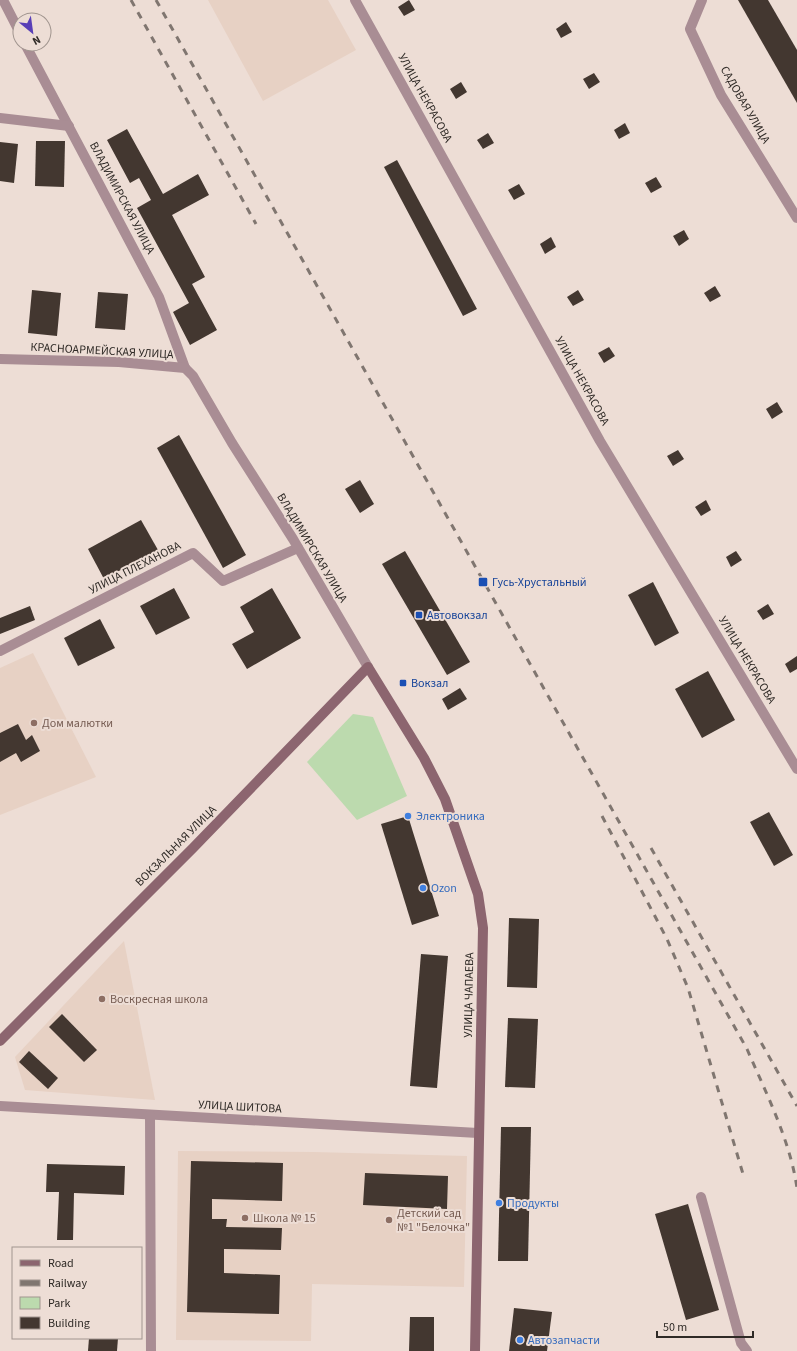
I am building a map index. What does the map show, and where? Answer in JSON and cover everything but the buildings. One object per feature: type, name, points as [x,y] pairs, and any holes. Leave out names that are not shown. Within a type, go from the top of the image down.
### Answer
[{"type":"main road","name":"ВОКЗАЛЬНАЯ УЛИЦА","points":[[0,1041],[199,842],[368,667]]},
{"type":"main road","name":"УЛИЦА ЧАПАЕВА","points":[[368,667],[424,758],[445,799],[478,894],[483,928],[475,1351]]},
{"type":"street","points":[[3,0],[12,17]]},
{"type":"street","name":"УЛИЦА НЕКРАСОВА","points":[[355,0],[600,441],[797,769]]},
{"type":"street","name":"САДОВАЯ УЛИЦА","points":[[702,0],[690,29],[721,94],[797,218]]},
{"type":"street","name":"ВЛАДИМИРСКАЯ УЛИЦА","points":[[29,52],[159,297],[185,368]]},
{"type":"street","points":[[0,118],[69,126]]},
{"type":"street","name":"КРАСНОАРМЕЙСКАЯ УЛИЦА","points":[[0,359],[119,362],[185,368],[193,376],[232,443]]},
{"type":"street","name":"ВЛАДИМИРСКАЯ УЛИЦА","points":[[232,443],[298,548],[368,667]]},
{"type":"street","name":"УЛИЦА ПЛЕХАНОВА","points":[[0,651],[193,553],[224,581],[298,548]]},
{"type":"street","name":"УЛИЦА ШИТОВА","points":[[0,1106],[478,1133]]},
{"type":"street","points":[[150,1115],[151,1351]]},
{"type":"street","points":[[700,1197],[741,1343],[747,1351]]},
{"type":"shaded area","points":[[208,0],[328,0],[356,50],[263,101]]},
{"type":"shaded area","name":"Дом малютки","points":[[33,653],[96,777],[0,815],[0,668]]},
{"type":"shaded area","name":"Воскресная школа","points":[[124,941],[155,1100],[25,1090],[15,1057]]},
{"type":"shaded area","points":[[178,1151],[313,1152],[467,1156],[464,1287],[312,1284],[311,1341],[176,1340]]},
{"type":"green space","points":[[353,714],[373,717],[407,796],[357,820],[307,762]]},
{"type":"railway","points":[[131,0],[256,224]]},
{"type":"railway","points":[[156,0],[747,1049],[783,1135],[794,1170],[797,1188]]},
{"type":"railway","points":[[602,816],[667,939],[688,988],[743,1174]]},
{"type":"railway","points":[[651,848],[797,1106]]},
{"type":"place","name":"Гусь-Хрустальный","points":[[483,582]]},
{"type":"place","name":"Автовокзал","points":[[419,615]]},
{"type":"place","name":"Вокзал","points":[[403,683]]},
{"type":"place","name":"Дом малютки","points":[[34,723]]},
{"type":"place","name":"Электроника","points":[[408,816]]},
{"type":"place","name":"Ozon","points":[[423,888]]},
{"type":"place","name":"Воскресная школа","points":[[102,999]]},
{"type":"place","name":"Продукты","points":[[499,1203]]},
{"type":"place","name":"Школа № 15","points":[[245,1218]]},
{"type":"place","name":"Детский сад №1 \"Белочка\"","points":[[389,1220]]},
{"type":"place","name":"Автозапчасти","points":[[520,1340]]}]
